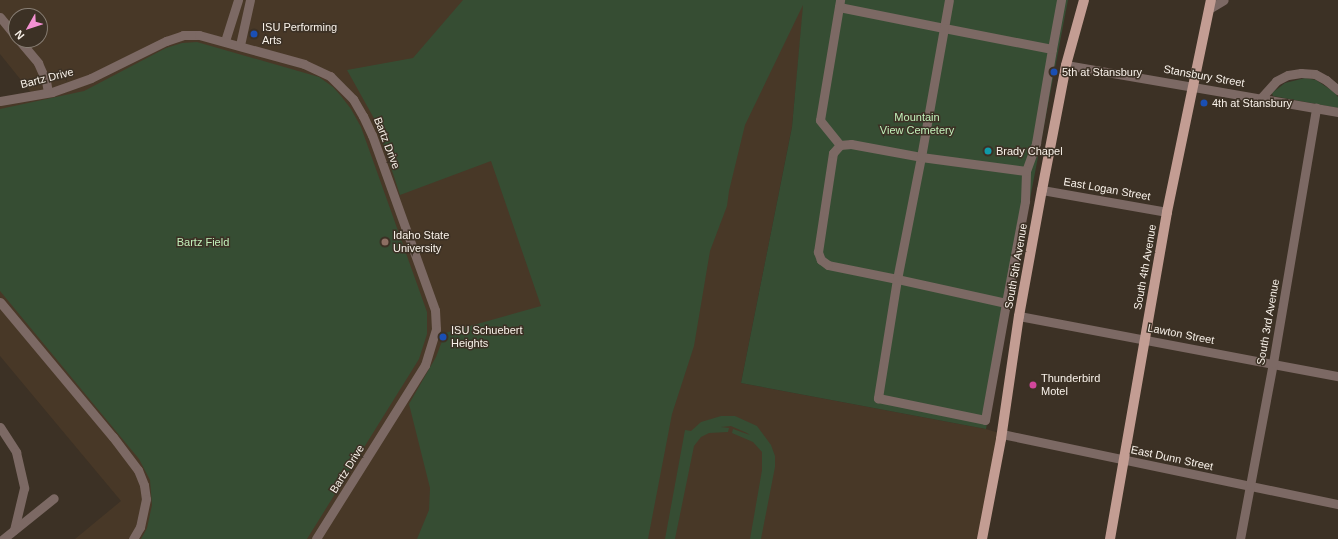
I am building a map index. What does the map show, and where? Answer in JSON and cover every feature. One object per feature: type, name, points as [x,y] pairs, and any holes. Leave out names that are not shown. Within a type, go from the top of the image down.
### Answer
[{"type":"main road","name":"South 5th Avenue","points":[[982,539],[1002,434],[1019,316],[1042,190],[1066,65],[1084,0]]},
{"type":"main road","name":"South 4th Avenue","points":[[1110,539],[1167,212],[1210,4]]},
{"type":"street","points":[[225,41],[238,0]]},
{"type":"street","points":[[240,45],[250,0]]},
{"type":"street","points":[[949,0],[897,279],[878,398],[985,420],[1025,201],[1026,171],[1036,143],[1061,0]]},
{"type":"street","points":[[1210,4],[1224,0]]},
{"type":"street","points":[[840,145],[820,120],[840,4],[944,28],[1052,49]]},
{"type":"street","points":[[0,17],[8,27]]},
{"type":"street","name":"Bartz Drive","points":[[0,101],[48,92],[91,78],[166,41],[184,35],[199,35],[225,41],[304,64],[330,76],[353,99],[364,116],[372,135],[435,310],[436,329],[425,365],[316,539]]},
{"type":"street","points":[[26,48],[38,63],[46,81],[48,92]]},
{"type":"street","name":"Stansbury Street","points":[[1066,65],[1338,112]]},
{"type":"street","points":[[1260,99],[1276,81],[1288,75],[1301,73],[1315,74],[1326,80],[1338,90]]},
{"type":"street","name":"South 3rd Avenue","points":[[1240,539],[1273,364],[1316,108]]},
{"type":"street","points":[[1006,303],[828,265],[821,260],[818,252],[833,153],[840,145],[851,144],[1026,171]]},
{"type":"street","name":"East Logan Street","points":[[1042,190],[1167,212]]},
{"type":"street","points":[[0,302],[113,437],[138,470],[144,485],[146,500],[140,527],[133,539]]},
{"type":"street","name":"Lawton Street","points":[[1019,316],[1144,338],[1338,376]]},
{"type":"street","points":[[0,427],[16,452],[24,488],[14,530]]},
{"type":"street","name":"East Dunn Street","points":[[1002,434],[1250,487],[1338,504]]},
{"type":"street","points":[[3,539],[54,498]]},
{"type":"shaded area","name":"Idaho State University","points":[[0,0],[804,0],[792,127],[741,383],[986,429],[1002,434],[982,539],[75,539],[121,501],[0,356],[0,101],[33,95],[0,54]]},
{"type":"green space","name":"Mountain View Cemetery","points":[[463,0],[1068,0],[986,429],[741,383],[792,127],[803,5],[745,125],[729,191],[727,206],[710,251],[694,346],[672,414],[648,539],[417,539],[429,510],[430,488],[409,404],[436,357],[445,333],[541,306],[491,161],[400,195],[376,122],[347,70],[413,58]]},
{"type":"green space","name":"Bartz Field","points":[[197,42],[319,77],[333,87],[341,96],[351,109],[361,127],[427,312],[427,334],[419,359],[307,539],[141,539],[147,528],[152,505],[150,480],[139,459],[0,291],[0,109],[84,91],[166,48],[182,43]]},
{"type":"green space","points":[[1305,78],[1316,80],[1334,92],[1338,97],[1338,108],[1273,96],[1272,93],[1285,83]]},
{"type":"green space","points":[[721,416],[735,416],[757,426],[771,445],[775,456],[775,467],[761,539],[750,539],[762,470],[762,452],[753,442],[732,433],[733,429],[750,435],[731,426],[721,427],[729,428],[728,432],[709,433],[701,437],[694,446],[675,539],[665,539],[685,430],[691,431],[701,422]]},
{"type":"place","name":"ISU Performing Arts","points":[[254,34]]},
{"type":"place","name":"5th at Stansbury","points":[[1054,72]]},
{"type":"place","name":"4th at Stansbury","points":[[1204,103]]},
{"type":"place","name":"Brady Chapel","points":[[988,151]]},
{"type":"place","name":"Idaho State University","points":[[385,242]]},
{"type":"place","name":"ISU Schuebert Heights","points":[[443,337]]},
{"type":"place","name":"Thunderbird Motel","points":[[1033,385]]}]
